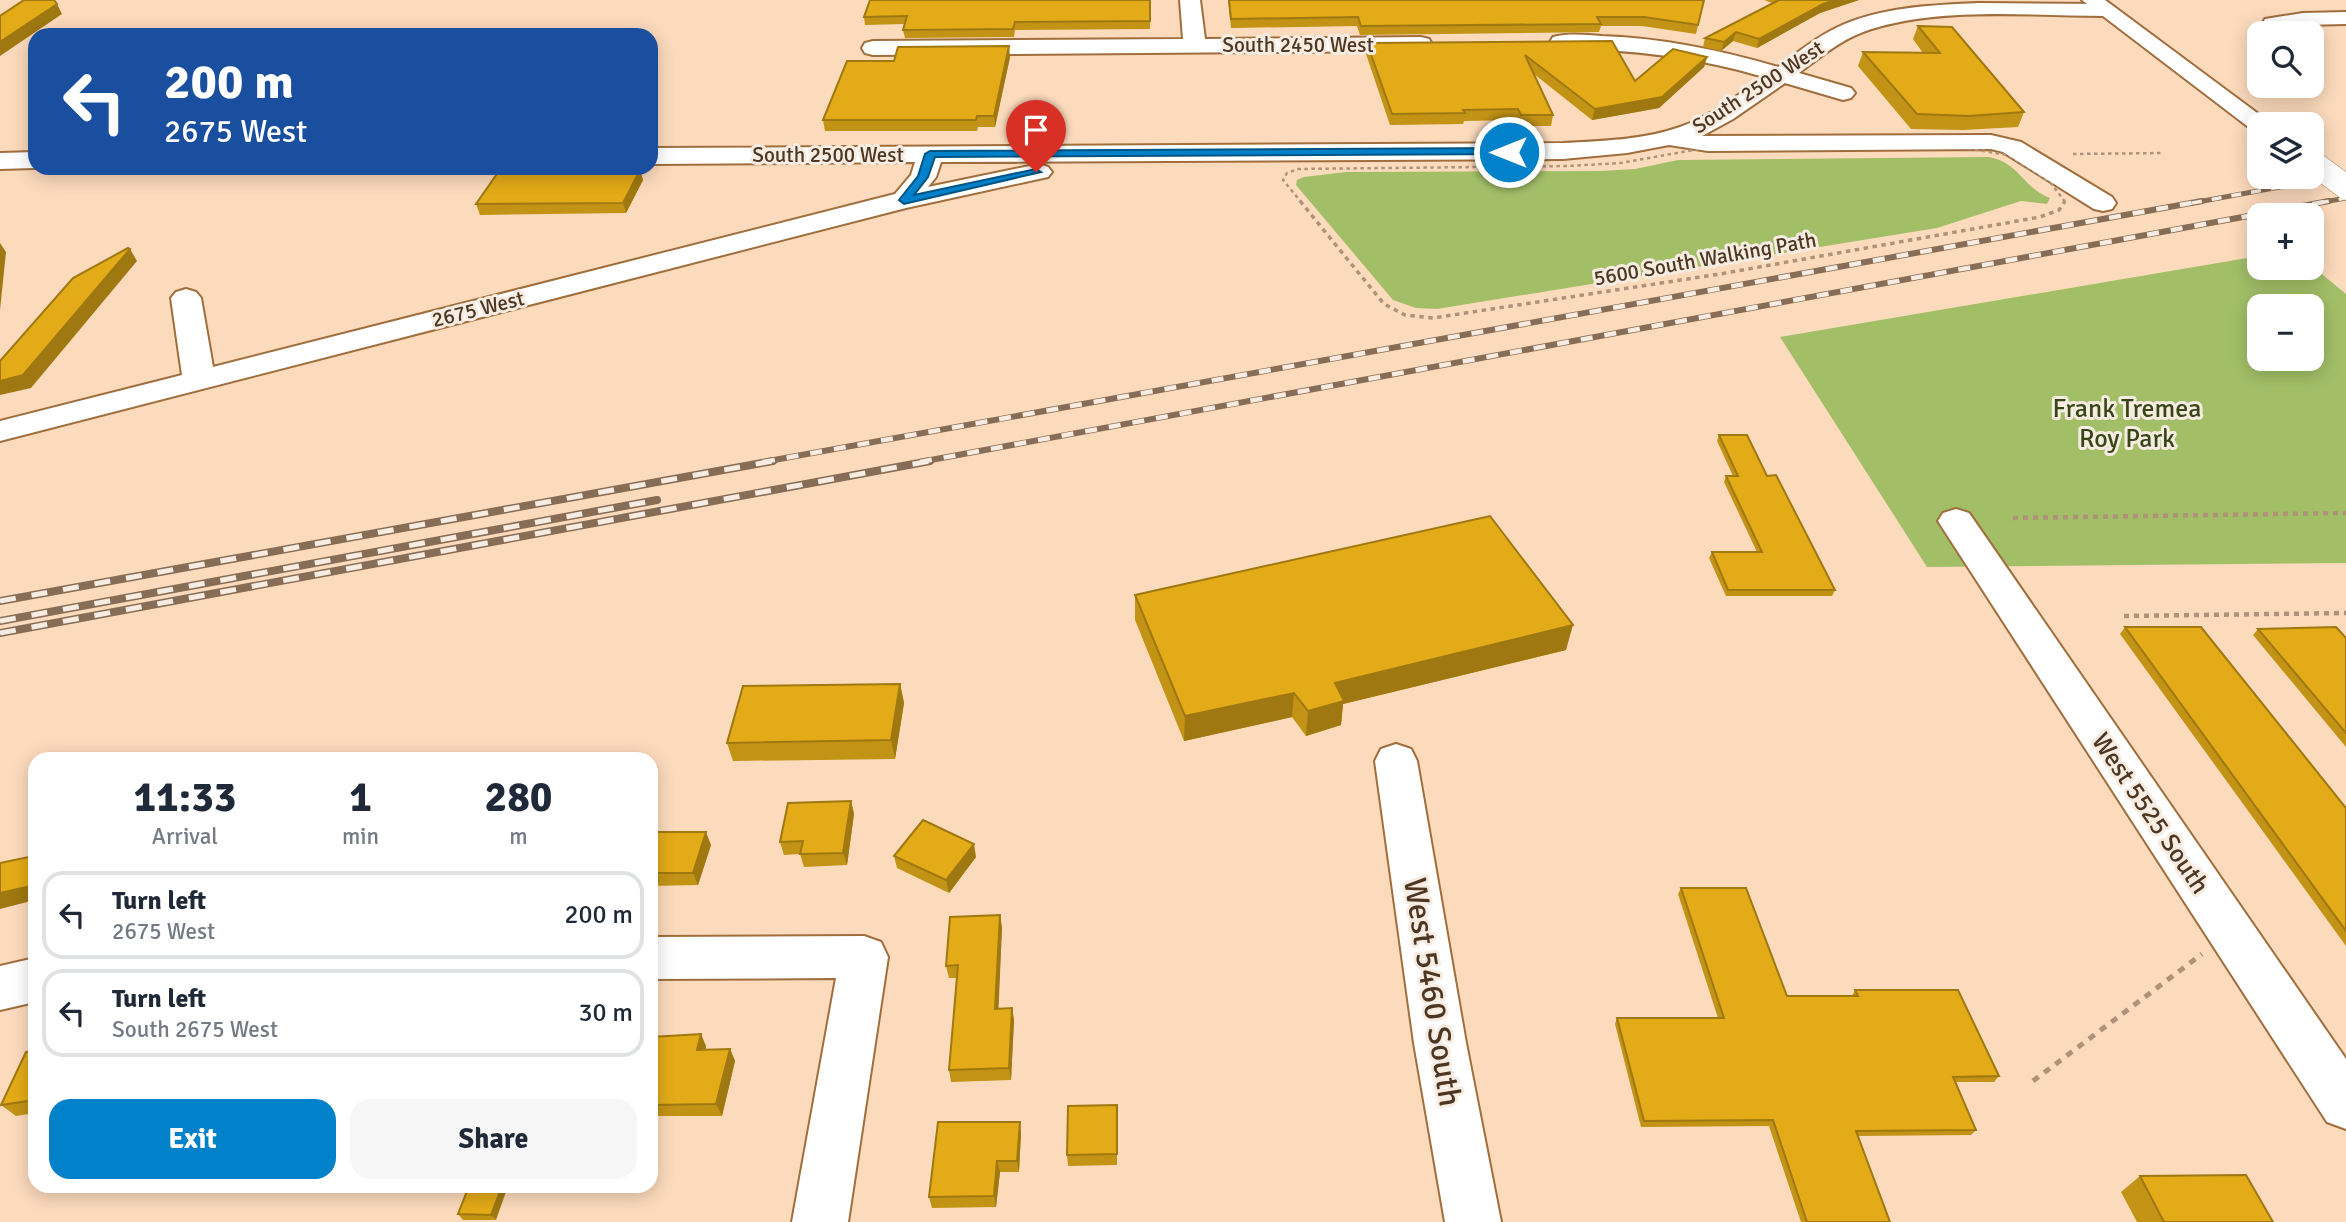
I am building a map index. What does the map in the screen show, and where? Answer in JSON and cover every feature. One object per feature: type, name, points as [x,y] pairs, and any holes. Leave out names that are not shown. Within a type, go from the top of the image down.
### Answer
[{"type":"street","points":[[1190,0],[1195,45]]},
{"type":"street","points":[[2098,5],[2247,114]]},
{"type":"street","name":"South 2500 West","points":[[658,156],[1563,151],[1620,147],[1692,131],[1781,76],[1827,42],[1852,28],[1877,20],[1937,12],[2098,5]]},
{"type":"street","points":[[2291,21],[2346,18]]},
{"type":"street","points":[[1540,43],[1609,42],[1666,47],[1722,59],[1843,93]]},
{"type":"street","name":"South 2450 West","points":[[873,48],[1444,43]]},
{"type":"street","points":[[1669,138],[1708,144],[1976,141],[2002,144],[2103,203]]},
{"type":"street","points":[[904,200],[923,177],[930,154]]},
{"type":"street","name":"2675 West","points":[[0,431],[904,200],[1011,176],[1161,154]]},
{"type":"street","points":[[0,160],[28,160]]},
{"type":"street","points":[[2324,171],[2346,187]]},
{"type":"street","points":[[186,298],[199,380]]},
{"type":"street","name":"West 5525 South","points":[[1956,521],[2346,1104]]},
{"type":"street","name":"West 5460 South","points":[[1396,761],[1440,1043],[1473,1222]]},
{"type":"street","points":[[658,958],[864,957],[820,1222]]},
{"type":"street","points":[[0,988],[28,982]]},
{"type":"path","name":"5600 South Walking Path","points":[[1980,148],[2009,156],[2055,186],[2064,195],[2066,203],[2059,210],[2040,217],[1450,317],[1418,318],[1384,304],[1283,180],[1287,173],[1298,169],[1621,163],[1699,149],[1980,148]]},
{"type":"path","points":[[2024,155],[2163,153]]},
{"type":"path","points":[[2013,518],[2346,513]]},
{"type":"path","points":[[2124,616],[2346,613]]},
{"type":"path","points":[[2033,1081],[2202,953]]},
{"type":"green space","points":[[1989,157],[2008,164],[2033,188],[2050,198],[2047,204],[2021,201],[1937,228],[1437,309],[1416,308],[1393,300],[1296,185],[1297,180],[1304,177],[1346,172],[1600,171],[1635,169],[1678,160]]},
{"type":"green space","name":"Frank Tremea Roy Park","points":[[2247,258],[2247,280],[2324,280],[2324,276],[2346,294],[2346,563],[1927,567],[1780,337]]},
{"type":"building","points":[[24,0],[54,0],[57,4],[0,42],[0,16]]},
{"type":"building","points":[[870,0],[1150,0],[1150,21],[1015,22],[1013,29],[903,30],[907,16],[864,17]]},
{"type":"building","points":[[1229,0],[1704,0],[1698,25],[1644,17],[1597,17],[1601,24],[1361,26],[1358,17],[1231,19]]},
{"type":"building","points":[[1779,0],[1835,0],[1759,39],[1736,32],[1724,42],[1705,38]]},
{"type":"building","points":[[1918,26],[1952,27],[2024,112],[1969,116],[1917,114],[1863,52],[1940,53]]},
{"type":"building","points":[[1612,41],[1635,81],[1673,49],[1707,57],[1662,97],[1595,109],[1525,55],[1553,115],[1521,115],[1518,109],[1392,114],[1367,43]]},
{"type":"building","points":[[1009,46],[994,116],[977,116],[976,120],[823,120],[847,61],[894,61],[898,47]]},
{"type":"building","points":[[496,175],[637,175],[623,203],[476,204]]},
{"type":"building","points":[[130,249],[23,375],[0,381],[0,361],[73,278]]},
{"type":"building","points":[[1719,435],[1747,435],[1767,476],[1776,475],[1835,590],[1728,590],[1712,552],[1762,552],[1726,476],[1738,476]]},
{"type":"building","points":[[1490,516],[1573,625],[1335,683],[1344,701],[1308,711],[1294,693],[1185,716],[1135,595]]},
{"type":"building","points":[[2125,627],[2201,627],[2346,808],[2346,931]]},
{"type":"building","points":[[2336,627],[2346,638],[2346,733],[2258,629]]},
{"type":"building","points":[[900,684],[891,740],[727,743],[743,686]]},
{"type":"building","points":[[851,801],[843,853],[800,854],[803,841],[780,842],[788,803]]},
{"type":"building","points":[[923,820],[974,844],[946,880],[894,856]]},
{"type":"building","points":[[658,832],[706,832],[693,873],[658,873]]},
{"type":"building","points":[[28,857],[28,887],[0,893],[0,863]]},
{"type":"building","points":[[1681,888],[1746,888],[1787,996],[1858,996],[1855,990],[1958,990],[1999,1076],[1953,1077],[1976,1130],[1856,1131],[1890,1222],[1807,1222],[1773,1120],[1644,1121],[1617,1018],[1724,1018]]},
{"type":"building","points":[[1000,915],[995,1009],[1012,1008],[1009,1068],[949,1070],[958,965],[946,966],[950,917]]},
{"type":"building","points":[[701,1034],[697,1050],[730,1049],[716,1104],[658,1105],[658,1037]]},
{"type":"building","points":[[26,1052],[28,1101],[1,1105]]},
{"type":"building","points":[[1117,1105],[1117,1154],[1067,1155],[1068,1106]]},
{"type":"building","points":[[938,1122],[1020,1122],[1017,1161],[997,1161],[994,1196],[929,1197]]},
{"type":"building","points":[[2246,1175],[2273,1222],[2164,1222],[2140,1176]]},
{"type":"building","points":[[466,1193],[499,1193],[491,1215],[458,1214]]},
{"type":"railway","points":[[2192,203],[2346,175]]},
{"type":"railway","points":[[2319,203],[2346,198]]},
{"type":"railway","points":[[763,462],[2202,201]]},
{"type":"railway","points":[[920,462],[2329,201]]},
{"type":"railway","points":[[0,601],[773,461]]},
{"type":"railway","points":[[0,633],[930,461]]},
{"type":"railway","points":[[0,621],[657,500]]},
{"type":"route","points":[[1036,172],[904,200],[923,177],[930,154],[1509,152]]}]
